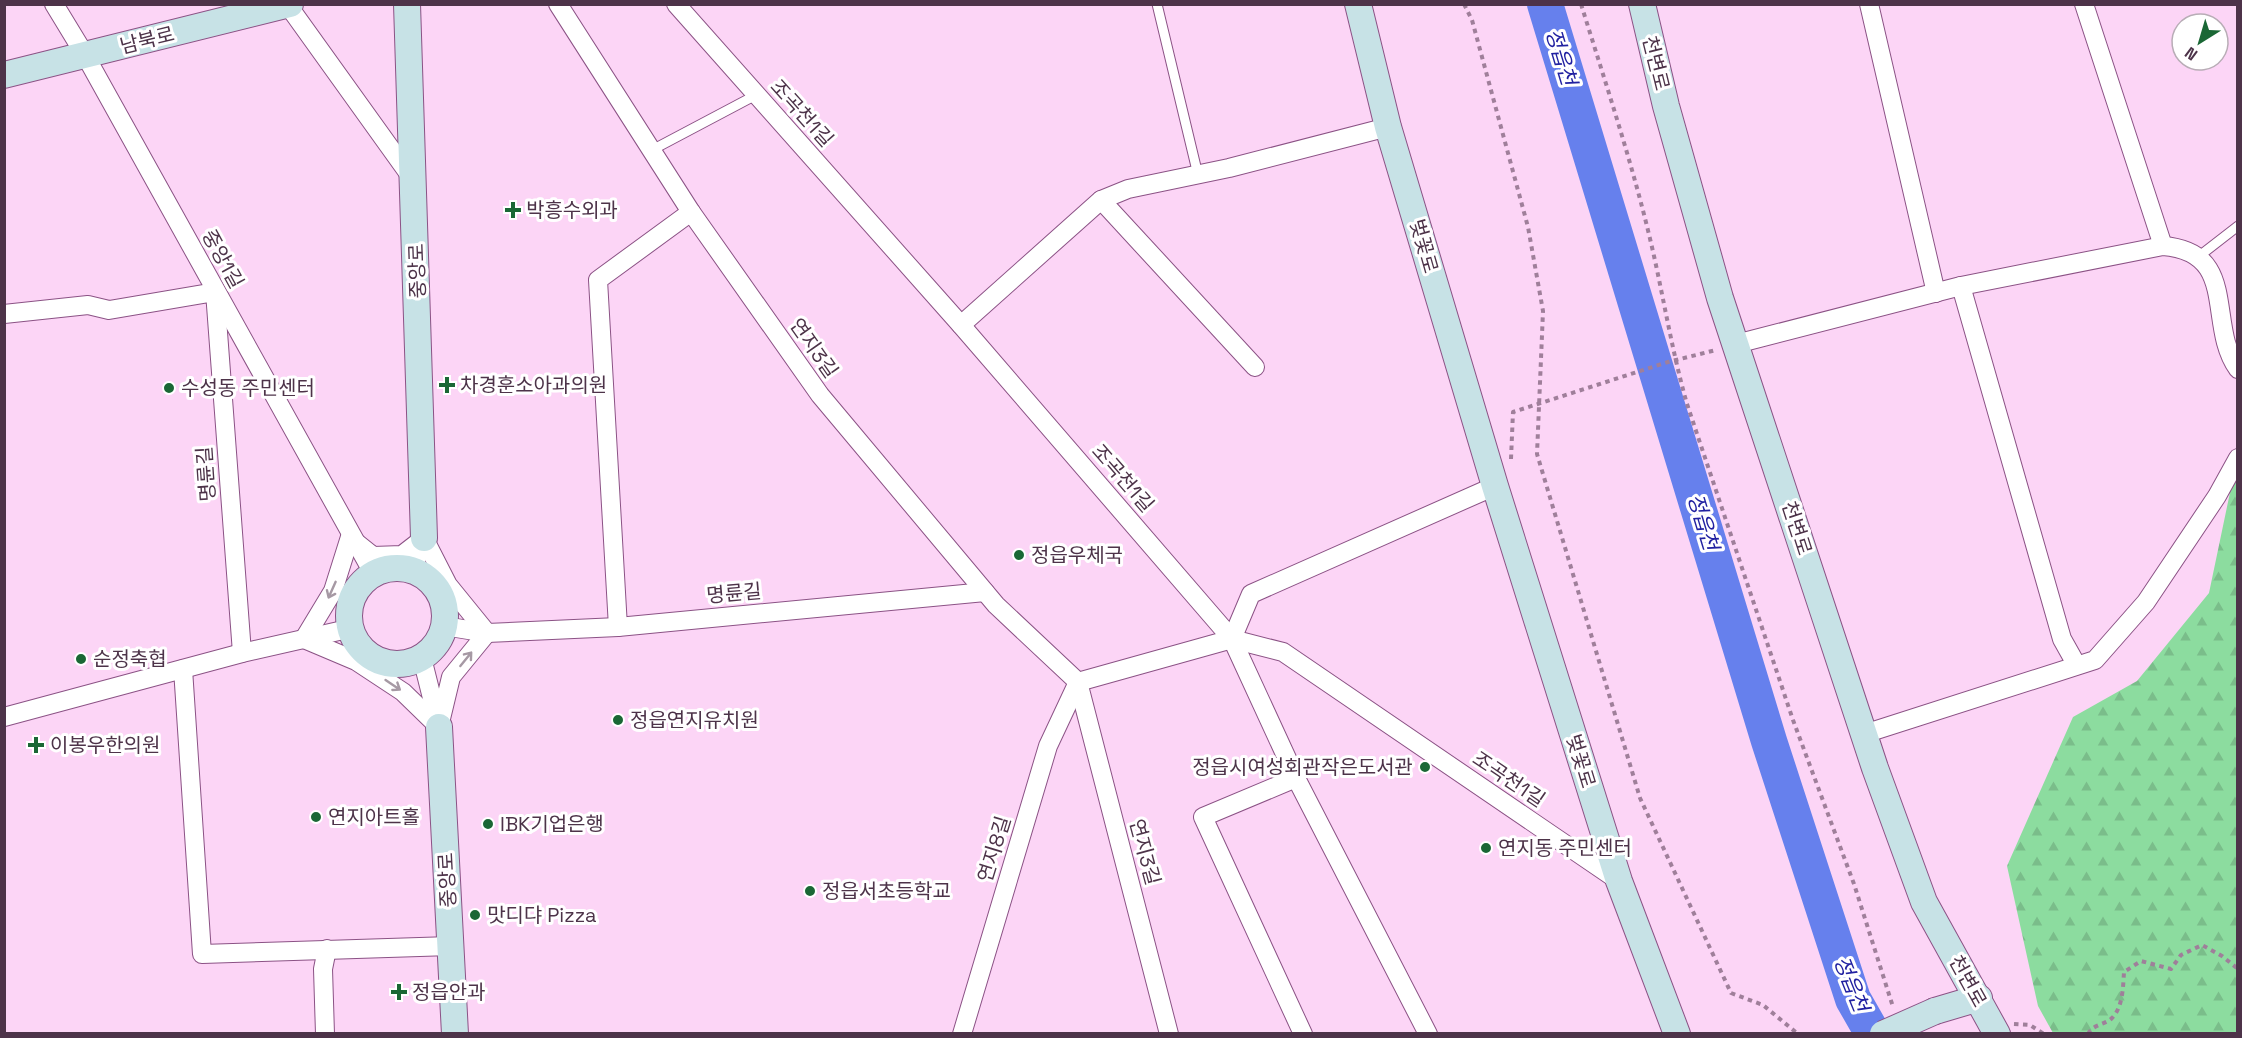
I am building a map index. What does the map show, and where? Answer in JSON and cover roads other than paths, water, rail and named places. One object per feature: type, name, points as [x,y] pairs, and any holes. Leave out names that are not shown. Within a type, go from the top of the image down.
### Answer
[{"type":"street","name":"중앙1길","points":[[54,4],[85,55],[350,537],[373,573]]},
{"type":"street","name":"중앙로","points":[[407,4],[415,183],[424,538]]},
{"type":"street","name":"연지3길","points":[[558,4],[691,212],[820,395],[985,592],[1078,681],[1169,1034]]},
{"type":"street","name":"조곡천1길","points":[[676,4],[961,325],[1233,639],[1283,652],[1618,881]]},
{"type":"street","name":"벚꽃로","points":[[1358,4],[1388,126],[1494,486],[1618,881],[1677,1034]]},
{"type":"street","name":"천변로","points":[[1642,4],[1666,106],[1720,298],[1864,734],[1924,902],[1997,1034]]},
{"type":"street","points":[[1869,4],[1936,293]]},
{"type":"street","points":[[2084,4],[2163,246]]},
{"type":"street","name":"남북로","points":[[4,75],[288,5]]},
{"type":"street","points":[[288,5],[415,183]]},
{"type":"street","points":[[961,325],[1101,200],[1128,189],[1198,175],[1388,126]]},
{"type":"street","points":[[1101,200],[1255,367]]},
{"type":"street","points":[[618,627],[598,280],[691,212]]},
{"type":"street","points":[[1736,344],[1961,286],[2163,246],[2177,247],[2199,257],[2216,280],[2223,333],[2230,359],[2238,369]]},
{"type":"street","points":[[1961,286],[2062,639],[2076,664]]},
{"type":"street","points":[[4,314],[88,304],[109,310],[215,292]]},
{"type":"street","name":"명륜길","points":[[215,292],[243,653]]},
{"type":"street","points":[[1864,734],[1924,717],[2076,664],[2095,660],[2146,602],[2217,496],[2238,458]]},
{"type":"street","points":[[1428,1034],[1296,778],[1233,639],[1251,594],[1494,486]]},
{"type":"street","points":[[304,639],[333,591],[350,537],[373,556],[402,555],[424,538]]},
{"type":"street","points":[[412,571],[424,538]]},
{"type":"street","points":[[424,538],[448,585],[487,633],[451,677],[440,727]]},
{"type":"street","points":[[388,568],[412,571],[423,576],[437,590],[445,607],[444,626],[439,640],[430,654],[413,662],[396,664],[376,660],[359,644],[352,628],[348,613],[353,597],[373,573],[388,568]]},
{"type":"street","name":"명륜길","points":[[444,626],[487,633],[618,627],[985,592]]},
{"type":"street","points":[[4,717],[243,653],[352,628]]},
{"type":"street","points":[[304,639],[356,661],[403,692],[440,727]]},
{"type":"street","points":[[1078,681],[1233,639]]},
{"type":"street","points":[[422,658],[440,727]]},
{"type":"street","points":[[183,669],[202,954],[451,946]]},
{"type":"street","name":"연지8길","points":[[962,1034],[1048,747],[1078,681]]},
{"type":"street","name":"중앙로","points":[[440,727],[455,1034]]},
{"type":"street","points":[[1296,778],[1203,817],[1303,1034]]},
{"type":"street","points":[[325,1034],[323,969],[327,949]]},
{"type":"street","points":[[1891,1025],[1979,998]]},
{"type":"lane","points":[[1157,4],[1198,175]]},
{"type":"lane","points":[[651,150],[756,95]]},
{"type":"lane","points":[[2199,257],[2238,226]]},
{"type":"waterway","name":"정읍천","points":[[1545,4],[1769,741],[1853,999],[1873,1034]]},
{"type":"place","name":"박흥수외과","points":[[513,210]]},
{"type":"place","name":"차경훈소아과의원","points":[[447,385]]},
{"type":"place","name":"수성동 주민센터","points":[[169,388]]},
{"type":"place","name":"정읍우체국","points":[[1019,555]]},
{"type":"place","name":"순정축협","points":[[81,659]]},
{"type":"place","name":"정읍연지유치원","points":[[618,720]]},
{"type":"place","name":"이봉우한의원","points":[[36,745]]},
{"type":"place","name":"정읍시여성회관작은도서관","points":[[1425,767]]},
{"type":"place","name":"연지아트홀","points":[[316,817]]},
{"type":"place","name":"IBK기업은행","points":[[488,824]]},
{"type":"place","name":"연지동 주민센터","points":[[1486,848]]},
{"type":"place","name":"정읍서초등학교","points":[[810,891]]},
{"type":"place","name":"맛디댜 Pizza","points":[[475,915]]},
{"type":"place","name":"정읍안과","points":[[399,992]]}]
